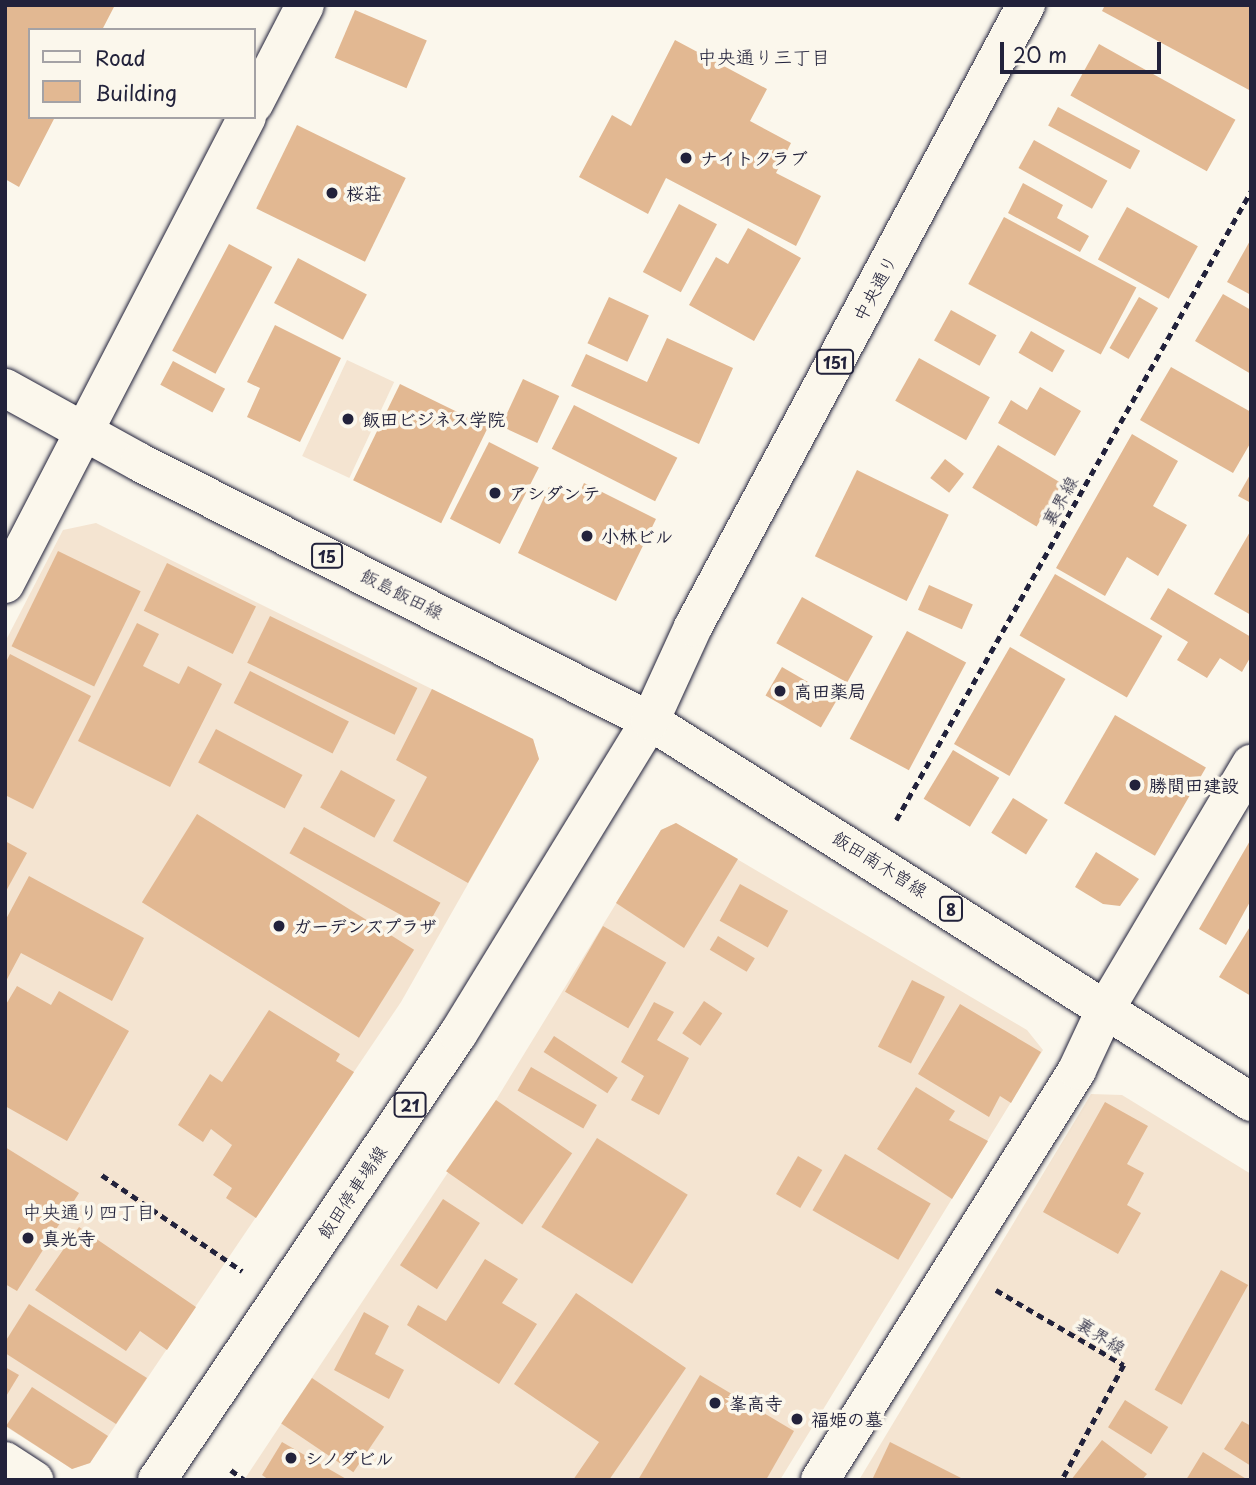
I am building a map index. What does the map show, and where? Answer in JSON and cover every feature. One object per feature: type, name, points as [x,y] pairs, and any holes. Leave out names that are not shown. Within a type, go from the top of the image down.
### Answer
[{"type":"main road","points":[[256,100],[305,5]]},
{"type":"main road","name":"中央通り","points":[[649,721],[693,627],[1027,5]]},
{"type":"main road","points":[[5,584],[87,434],[246,119]]},
{"type":"main road","name":"飯島飯田線","points":[[5,388],[87,434],[649,721]]},
{"type":"main road","name":"飯田南木曽線","points":[[649,721],[1251,1102]]},
{"type":"main road","name":"飯田停車場線","points":[[157,1480],[458,1034],[649,721]]},
{"type":"main road","points":[[821,1480],[952,1265],[1077,1070],[1106,1009],[1251,764]]},
{"type":"main road","points":[[5,1461],[34,1480]]},
{"type":"path","name":"裏界線","points":[[894,824],[1251,191]]},
{"type":"path","points":[[102,1175],[246,1274]]},
{"type":"path","name":"裏界線","points":[[952,1265],[1124,1365],[1062,1480]]},
{"type":"path","points":[[231,1470],[245,1480]]},
{"type":"shaded area","name":"飯田ビジネス学院","points":[[347,360],[394,382],[349,478],[302,456]]},
{"type":"shaded area","points":[[96,523],[533,739],[539,759],[401,1002],[90,1463],[72,1469],[5,1426],[5,642],[63,530]]},
{"type":"shaded area","points":[[676,823],[1027,1030],[1043,1050],[780,1480],[244,1480],[496,1100],[661,830]]},
{"type":"shaded area","points":[[1091,1094],[1122,1095],[1251,1174],[1251,1480],[859,1480]]},
{"type":"building","points":[[5,5],[115,5],[103,28],[28,28],[28,119],[54,119],[19,187],[5,179]]},
{"type":"building","points":[[1105,5],[1251,5],[1251,91],[1102,11]]},
{"type":"building","points":[[355,10],[427,40],[406,88],[335,58]]},
{"type":"building","name":"ナイトクラブ","points":[[675,40],[767,89],[750,121],[791,143],[776,173],[821,196],[796,246],[666,178],[648,214],[579,177],[612,115],[631,126]]},
{"type":"building","points":[[1099,44],[1235,120],[1207,171],[1070,96]]},
{"type":"building","points":[[1058,107],[1140,151],[1130,169],[1048,126]]},
{"type":"building","name":"桜荘","points":[[297,125],[406,178],[365,262],[256,209]]},
{"type":"building","points":[[1034,140],[1107,181],[1092,209],[1018,168]]},
{"type":"building","points":[[1023,183],[1063,205],[1057,218],[1089,236],[1080,252],[1008,213]]},
{"type":"building","points":[[679,204],[717,224],[681,292],[643,272]]},
{"type":"building","points":[[1127,207],[1198,246],[1169,299],[1098,259]]},
{"type":"building","points":[[1004,217],[1136,287],[1101,355],[968,284]]},
{"type":"building","points":[[748,228],[801,258],[754,341],[689,305],[716,257],[728,264]]},
{"type":"building","points":[[1251,239],[1251,295],[1227,282]]},
{"type":"building","points":[[229,244],[272,267],[215,374],[172,351]]},
{"type":"building","points":[[298,258],[367,295],[343,340],[274,303]]},
{"type":"building","points":[[1223,294],[1251,310],[1251,374],[1195,341]]},
{"type":"building","points":[[609,297],[649,316],[627,362],[587,343]]},
{"type":"building","points":[[1139,297],[1158,308],[1129,359],[1110,348]]},
{"type":"building","points":[[951,310],[996,335],[980,366],[934,341]]},
{"type":"building","points":[[275,325],[341,358],[300,442],[247,417],[260,388],[247,382]]},
{"type":"building","points":[[1031,331],[1065,351],[1052,372],[1018,353]]},
{"type":"building","points":[[667,338],[733,368],[699,444],[571,386],[586,354],[647,382]]},
{"type":"building","points":[[919,358],[990,397],[966,440],[895,401]]},
{"type":"building","points":[[173,361],[225,389],[212,413],[160,385]]},
{"type":"building","points":[[1171,367],[1251,412],[1251,442],[1233,473],[1140,420]]},
{"type":"building","points":[[523,379],[559,396],[537,443],[501,426]]},
{"type":"building","points":[[400,384],[488,427],[441,523],[353,480]]},
{"type":"building","points":[[1040,387],[1081,411],[1055,456],[998,423],[1011,400],[1027,410]]},
{"type":"building","points":[[574,405],[677,458],[655,501],[552,449]]},
{"type":"building","points":[[1132,434],[1178,461],[1153,506],[1187,525],[1158,576],[1127,557],[1105,596],[1056,568]]},
{"type":"building","name":"アシダンテ","points":[[489,442],[539,467],[500,544],[450,519]]},
{"type":"building","points":[[998,445],[1062,484],[1037,526],[972,488]]},
{"type":"building","points":[[945,459],[964,474],[949,493],[930,478]]},
{"type":"building","points":[[857,470],[949,515],[907,601],[815,556]]},
{"type":"building","points":[[1251,473],[1251,503],[1238,496]]},
{"type":"building","name":"小林ビル","points":[[584,483],[656,519],[616,601],[518,553],[549,487],[576,500]]},
{"type":"building","points":[[1251,530],[1251,615],[1214,594]]},
{"type":"building","points":[[58,551],[141,591],[94,687],[12,646]]},
{"type":"building","points":[[167,563],[256,606],[233,654],[144,611]]},
{"type":"building","points":[[1055,574],[1162,636],[1127,697],[1020,635]]},
{"type":"building","points":[[929,585],[973,605],[962,629],[918,610]]},
{"type":"building","points":[[1168,588],[1251,637],[1251,656],[1242,672],[1220,658],[1207,678],[1177,660],[1188,642],[1150,619]]},
{"type":"building","points":[[802,597],[873,636],[847,683],[776,643]]},
{"type":"building","points":[[270,616],[417,688],[395,735],[247,663]]},
{"type":"building","points":[[137,623],[159,634],[143,666],[179,684],[188,666],[222,684],[170,787],[78,741]]},
{"type":"building","points":[[907,631],[966,662],[909,770],[850,739]]},
{"type":"building","points":[[1010,647],[1065,679],[1009,776],[954,744]]},
{"type":"building","points":[[10,654],[91,696],[33,809],[5,795],[5,664]]},
{"type":"building","points":[[782,667],[837,699],[821,728],[766,696]]},
{"type":"building","points":[[250,671],[349,721],[333,753],[234,703]]},
{"type":"building","points":[[432,689],[533,739],[539,759],[468,883],[393,841],[427,777],[396,760]]},
{"type":"building","name":"勝間田建設","points":[[1115,715],[1206,768],[1155,856],[1064,803]]},
{"type":"building","points":[[216,729],[303,775],[285,809],[198,763]]},
{"type":"building","points":[[953,750],[999,778],[970,827],[924,799]]},
{"type":"building","points":[[341,770],[395,800],[374,838],[320,808]]},
{"type":"building","points":[[1013,798],[1048,820],[1026,854],[991,833]]},
{"type":"building","name":"ガーデンズプラザ","points":[[197,814],[414,950],[359,1038],[142,902]]},
{"type":"building","points":[[676,823],[738,859],[684,948],[616,903],[661,830]]},
{"type":"building","points":[[304,827],[440,903],[426,929],[289,853]]},
{"type":"building","points":[[1251,839],[1251,900],[1226,945],[1199,929]]},
{"type":"building","points":[[5,841],[27,853],[5,893]]},
{"type":"building","points":[[1096,852],[1139,879],[1120,906],[1103,904],[1075,887]]},
{"type":"building","points":[[29,876],[144,938],[112,1001],[21,953],[5,983],[5,921]]},
{"type":"building","points":[[740,884],[788,911],[768,947],[720,921]]},
{"type":"building","points":[[1251,925],[1251,996],[1219,977]]},
{"type":"building","points":[[603,926],[666,962],[628,1028],[565,992]]},
{"type":"building","points":[[718,936],[755,958],[747,972],[710,950]]},
{"type":"building","points":[[912,980],[945,997],[911,1064],[878,1047]]},
{"type":"building","points":[[17,986],[51,1005],[59,991],[129,1031],[67,1141],[5,1106],[5,1006]]},
{"type":"building","points":[[704,1001],[722,1013],[700,1046],[682,1033]]},
{"type":"building","points":[[654,1002],[674,1012],[657,1040],[689,1058],[659,1115],[631,1100],[644,1076],[621,1062]]},
{"type":"building","points":[[960,1004],[1041,1052],[1011,1103],[1000,1096],[989,1117],[918,1074]]},
{"type":"building","points":[[269,1010],[340,1054],[336,1061],[354,1072],[256,1218],[226,1198],[232,1188],[213,1175],[232,1145],[211,1129],[203,1142],[178,1125],[210,1074],[222,1082]]},
{"type":"building","points":[[554,1036],[618,1077],[607,1093],[544,1052]]},
{"type":"building","points":[[531,1067],[597,1105],[583,1128],[518,1090]]},
{"type":"building","points":[[916,1087],[955,1111],[949,1120],[988,1141],[952,1199],[877,1149]]},
{"type":"building","points":[[496,1100],[572,1153],[522,1225],[446,1171]]},
{"type":"building","points":[[1105,1102],[1148,1126],[1127,1164],[1144,1173],[1127,1205],[1141,1213],[1118,1254],[1043,1212]]},
{"type":"building","points":[[597,1138],[688,1195],[632,1284],[541,1227]]},
{"type":"building","name":"真光寺","points":[[5,1147],[79,1193],[17,1291],[5,1284]]},
{"type":"building","points":[[845,1154],[931,1204],[898,1260],[812,1210]]},
{"type":"building","points":[[798,1156],[822,1170],[800,1208],[776,1194]]},
{"type":"building","points":[[443,1199],[480,1223],[437,1289],[400,1265]]},
{"type":"building","points":[[79,1227],[196,1307],[167,1350],[140,1331],[126,1351],[35,1290]]},
{"type":"building","points":[[485,1259],[518,1279],[502,1303],[537,1324],[499,1384],[407,1325],[418,1305],[446,1321]]},
{"type":"building","points":[[1221,1270],[1248,1285],[1182,1405],[1155,1390]]},
{"type":"building","points":[[576,1293],[686,1368],[609,1480],[573,1480],[599,1442],[514,1384]]},
{"type":"building","points":[[29,1304],[147,1378],[116,1424],[5,1353],[5,1342]]},
{"type":"building","points":[[364,1312],[389,1326],[375,1354],[404,1370],[389,1399],[334,1370]]},
{"type":"building","points":[[5,1367],[19,1375],[5,1398]]},
{"type":"building","name":"峯高寺","points":[[700,1375],[794,1431],[766,1480],[638,1480]]},
{"type":"building","points":[[312,1378],[384,1427],[353,1472],[281,1424]]},
{"type":"building","points":[[32,1387],[108,1436],[90,1463],[72,1469],[6,1426]]},
{"type":"building","points":[[1125,1400],[1168,1427],[1151,1454],[1108,1427]]},
{"type":"building","points":[[1242,1421],[1251,1426],[1251,1466],[1224,1449]]},
{"type":"building","points":[[1102,1440],[1147,1474],[1142,1480],[1071,1480]]},
{"type":"building","name":"シノダビル","points":[[282,1442],[348,1480],[269,1480],[262,1475]]},
{"type":"building","points":[[890,1442],[965,1480],[872,1480]]},
{"type":"building","points":[[1203,1452],[1248,1480],[1186,1480]]},
{"type":"place","name":"ナイトクラブ","points":[[686,158]]},
{"type":"place","name":"桜荘","points":[[332,193]]},
{"type":"place","name":"飯田ビジネス学院","points":[[348,419]]},
{"type":"place","name":"アシダンテ","points":[[495,493]]},
{"type":"place","name":"小林ビル","points":[[587,536]]},
{"type":"place","name":"高田薬局","points":[[780,691]]},
{"type":"place","name":"勝間田建設","points":[[1135,785]]},
{"type":"place","name":"ガーデンズプラザ","points":[[279,926]]},
{"type":"place","name":"真光寺","points":[[28,1238]]},
{"type":"place","name":"峯高寺","points":[[715,1403]]},
{"type":"place","name":"福姫の墓","points":[[797,1419]]},
{"type":"place","name":"シノダビル","points":[[291,1458]]},
{"type":"district","name":"中央通り三丁目","points":[[764,57]]},
{"type":"district","name":"中央通り四丁目","points":[[89,1212]]}]
